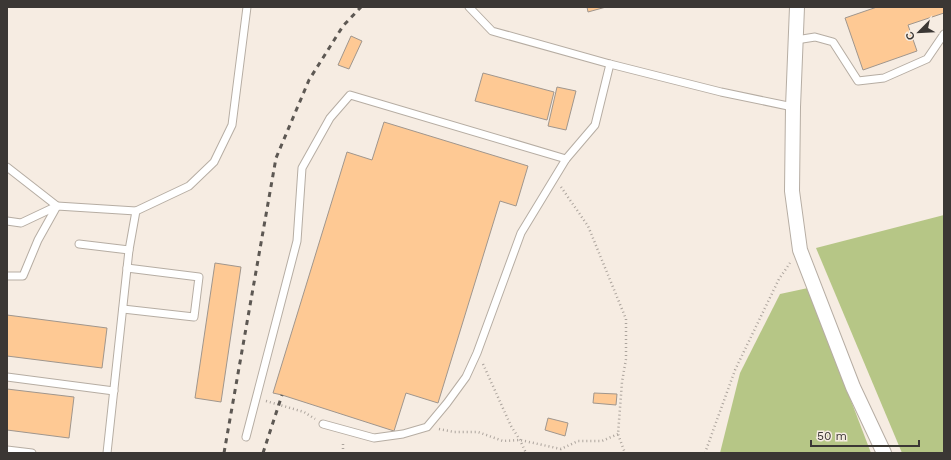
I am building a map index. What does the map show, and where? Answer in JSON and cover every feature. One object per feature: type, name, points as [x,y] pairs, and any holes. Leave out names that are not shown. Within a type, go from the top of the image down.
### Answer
[{"type":"street","points":[[797,7],[793,107],[792,191],[800,250],[853,388],[884,453]]},
{"type":"lane","points":[[7,221],[21,223],[57,206],[136,211],[189,186],[214,162],[232,125],[247,7]]},
{"type":"lane","points":[[469,7],[492,32],[721,92],[793,107]]},
{"type":"lane","points":[[796,40],[815,37],[833,42],[858,81],[884,78],[927,59],[944,34]]},
{"type":"lane","points":[[323,424],[374,438],[403,434],[427,426],[447,403],[466,377],[477,353],[521,233],[566,160],[595,125],[610,64]]},
{"type":"lane","points":[[246,436],[297,241],[302,168],[330,118],[350,95],[566,160]]},
{"type":"lane","points":[[7,167],[57,206]]},
{"type":"lane","points":[[7,276],[23,276],[38,240],[57,206]]},
{"type":"lane","points":[[107,453],[129,250],[136,211]]},
{"type":"lane","points":[[79,244],[129,250]]},
{"type":"lane","points":[[123,309],[194,317],[199,277],[127,268]]},
{"type":"lane","points":[[7,378],[114,391]]},
{"type":"lane","points":[[7,450],[32,453]]},
{"type":"path","points":[[554,178],[588,226],[626,320],[626,359],[622,382],[618,434],[625,453]]},
{"type":"path","points":[[705,453],[734,370],[779,279],[800,250]]},
{"type":"path","points":[[477,353],[511,426],[526,453]]},
{"type":"path","points":[[256,398],[304,412],[323,424]]},
{"type":"path","points":[[427,426],[454,432],[478,432],[503,441],[520,440],[561,449],[578,441],[602,441],[618,434]]},
{"type":"green space","points":[[944,215],[944,453],[902,453],[816,248]]},
{"type":"green space","points":[[808,288],[871,453],[720,453],[740,373],[780,294]]},
{"type":"building","points":[[587,7],[606,7],[588,12]]},
{"type":"building","points":[[877,7],[944,7],[944,13],[908,25],[917,51],[863,70],[845,18]]},
{"type":"building","points":[[351,36],[362,41],[349,69],[338,65]]},
{"type":"building","points":[[483,73],[554,92],[547,120],[475,101]]},
{"type":"building","points":[[557,87],[576,91],[566,130],[548,126]]},
{"type":"building","points":[[384,122],[528,166],[516,206],[500,201],[438,403],[406,393],[394,431],[273,393],[347,152],[372,160]]},
{"type":"building","points":[[215,263],[241,267],[221,402],[195,398]]},
{"type":"building","points":[[7,315],[107,328],[102,368],[7,356]]},
{"type":"building","points":[[7,389],[74,397],[69,438],[7,430]]},
{"type":"building","points":[[594,393],[617,394],[616,405],[593,403]]},
{"type":"building","points":[[548,418],[568,423],[565,436],[545,430]]},
{"type":"railway","points":[[224,453],[276,158],[309,80],[343,26],[361,7]]},
{"type":"railway","points":[[263,453],[282,395]]}]
